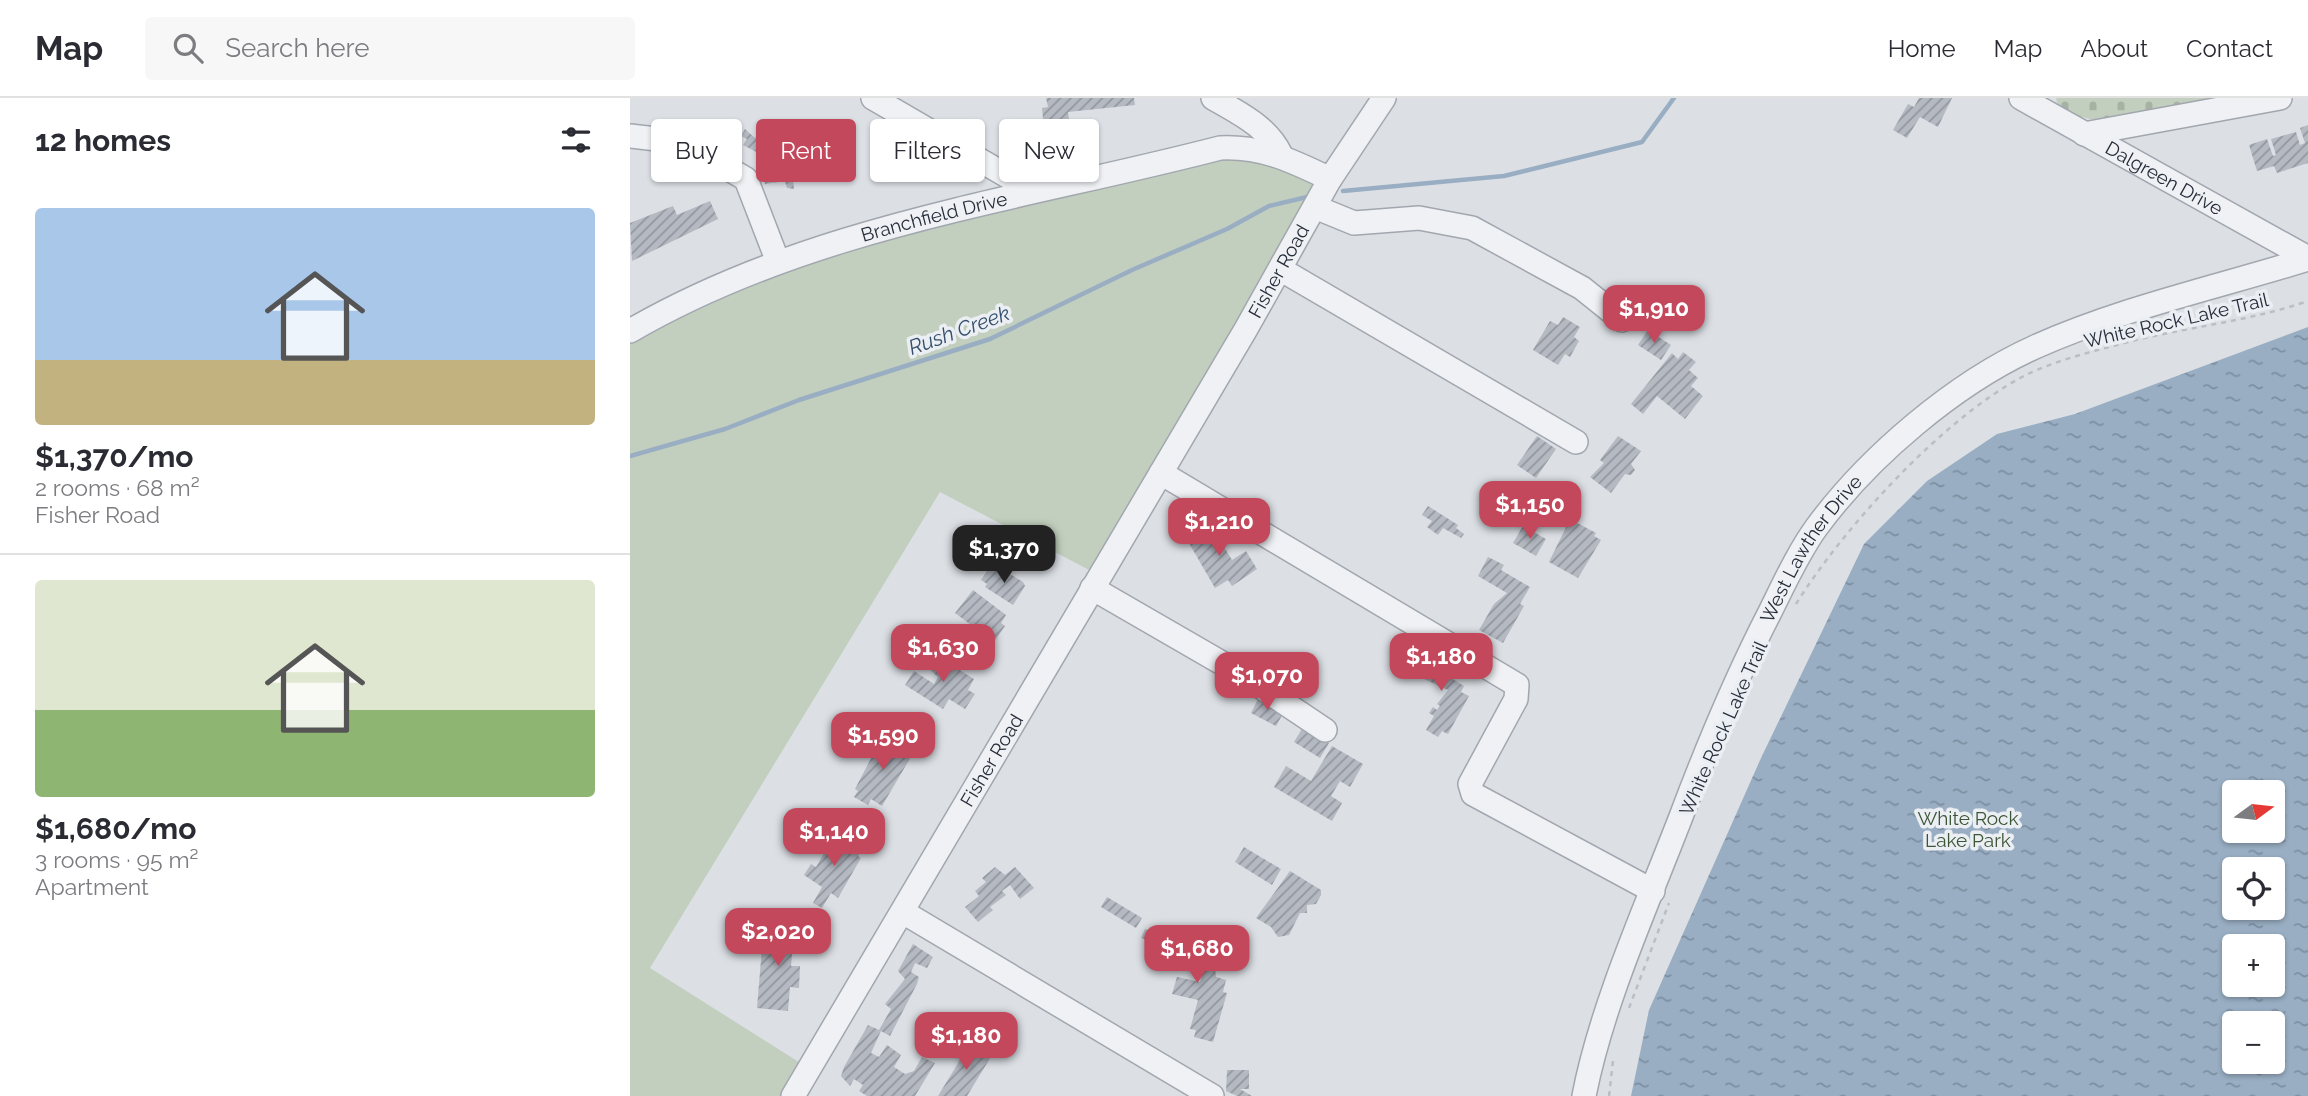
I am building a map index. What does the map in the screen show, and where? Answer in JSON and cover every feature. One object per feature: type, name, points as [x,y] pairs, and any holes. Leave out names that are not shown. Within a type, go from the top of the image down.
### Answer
[{"type":"street","points":[[873,98],[1033,191]]},
{"type":"street","points":[[1213,98],[1259,125],[1273,139],[1280,155]]},
{"type":"street","name":"Fisher Road","points":[[793,1096],[1161,473],[1330,179],[1384,98]]},
{"type":"street","name":"Dalgreen Drive","points":[[2021,98],[2308,259]]},
{"type":"street","points":[[2084,134],[2280,98]]},
{"type":"street","points":[[630,136],[682,142],[746,178],[778,262]]},
{"type":"street","name":"Branchfield Drive","points":[[630,331],[693,297],[778,262],[898,223],[1033,191],[1116,175],[1220,148],[1248,148],[1280,155],[1330,179]]},
{"type":"street","points":[[1315,207],[1354,223],[1419,218],[1472,228],[1582,288],[1622,320]]},
{"type":"street","name":"West Lawther Drive","points":[[1584,1096],[1611,1002],[1662,894],[1722,710],[1759,632],[1815,529],[1855,482],[1898,441],[1947,401],[1987,373],[2032,348],[2074,331],[2308,259]]},
{"type":"street","points":[[1280,269],[1576,442]]},
{"type":"street","points":[[1161,473],[1517,685],[1516,699],[1470,783],[1473,794],[1662,894]]},
{"type":"street","points":[[1092,588],[1246,677],[1325,730]]},
{"type":"street","points":[[903,912],[1212,1096]]},
{"type":"path","name":"White Rock Lake Trail","points":[[1791,613],[1831,552],[1919,457],[1961,420],[2024,377],[2116,345],[2239,322],[2308,301]]},
{"type":"path","points":[[1625,1019],[1662,894]]},
{"type":"path","points":[[1609,1096],[1614,1057]]},
{"type":"green space","points":[[2056,98],[2259,98],[2117,126],[2059,111]]},
{"type":"green space","points":[[1225,157],[1254,157],[1319,182],[1091,571],[940,492],[650,968],[802,1064],[784,1096],[630,1096],[630,341],[694,306],[843,247]]},
{"type":"water","name":"White Rock Lake Park","points":[[2308,327],[2308,1096],[1631,1096],[1649,1010],[1761,758],[1864,544],[1927,481],[1997,434],[2075,414]]},
{"type":"building","points":[[1046,98],[1134,98],[1135,105],[1068,112],[1069,119],[1043,119],[1042,108],[1048,107]]},
{"type":"building","points":[[1919,98],[1952,98],[1938,127],[1920,117],[1907,138],[1893,130],[1908,104],[1914,107]]},
{"type":"building","points":[[2308,125],[2308,163],[2277,173],[2274,166],[2257,171],[2249,145],[2267,139],[2273,156],[2276,155],[2271,139],[2296,132],[2300,145],[2305,143],[2300,128]]},
{"type":"building","points":[[745,129],[756,136],[756,152],[743,145],[747,139],[742,134]]},
{"type":"building","points":[[785,182],[793,182],[794,189],[787,188]]},
{"type":"building","points":[[710,201],[718,219],[632,261],[630,223],[673,206],[677,215]]},
{"type":"building","points":[[1563,317],[1580,327],[1574,337],[1579,341],[1570,357],[1565,354],[1558,365],[1533,350],[1550,321],[1558,325]]},
{"type":"building","points":[[1648,330],[1671,345],[1661,360],[1638,345]]},
{"type":"building","points":[[1683,352],[1696,362],[1689,370],[1698,378],[1691,386],[1703,396],[1685,419],[1657,396],[1643,414],[1631,404],[1672,353],[1678,359]]},
{"type":"building","points":[[1537,436],[1556,449],[1536,478],[1517,465]]},
{"type":"building","points":[[1618,436],[1641,451],[1631,464],[1635,470],[1631,475],[1625,474],[1611,493],[1590,477],[1604,463],[1600,460]]},
{"type":"building","points":[[1428,506],[1458,525],[1456,528],[1464,534],[1461,538],[1443,528],[1438,535],[1427,527],[1432,521],[1422,515]]},
{"type":"building","points":[[1570,519],[1596,533],[1594,536],[1601,540],[1578,578],[1549,562]]},
{"type":"building","points":[[1209,523],[1232,560],[1246,551],[1257,569],[1232,586],[1228,580],[1215,588],[1186,538]]},
{"type":"building","points":[[1523,526],[1546,539],[1536,556],[1513,543]]},
{"type":"building","points":[[1488,557],[1504,565],[1501,570],[1530,587],[1520,604],[1524,606],[1503,643],[1479,630],[1494,604],[1507,593],[1478,576]]},
{"type":"building","points":[[989,568],[1007,572],[1023,582],[1025,586],[1013,605],[985,587],[987,584],[981,580]]},
{"type":"building","points":[[973,590],[1006,615],[1001,623],[1005,626],[994,642],[955,613]]},
{"type":"building","points":[[1417,651],[1447,667],[1443,673],[1464,686],[1461,692],[1469,696],[1448,734],[1442,731],[1438,737],[1426,730],[1434,716],[1429,713],[1433,707],[1437,710],[1440,706],[1437,704],[1448,690],[1409,672]]},
{"type":"building","points":[[934,654],[974,679],[968,690],[975,694],[965,709],[949,699],[943,709],[905,685],[914,671],[934,684],[938,677],[926,666]]},
{"type":"building","points":[[1258,699],[1284,712],[1276,726],[1251,713]]},
{"type":"building","points":[[1303,727],[1329,743],[1320,758],[1294,742]]},
{"type":"building","points":[[892,736],[915,750],[882,806],[871,799],[868,805],[854,797],[858,791],[855,789],[878,745],[886,746]]},
{"type":"building","points":[[1332,746],[1363,764],[1350,787],[1340,781],[1331,796],[1342,803],[1332,821],[1274,787],[1286,766],[1311,781]]},
{"type":"building","points":[[833,834],[861,850],[858,856],[861,858],[838,898],[831,893],[822,908],[813,903],[822,887],[804,875],[811,864],[816,867],[824,853],[820,850]]},
{"type":"building","points":[[1244,847],[1281,869],[1272,885],[1235,862]]},
{"type":"building","points":[[995,867],[1005,875],[1015,867],[1034,888],[1020,899],[1010,885],[1002,891],[1006,895],[990,907],[993,910],[978,922],[965,907],[979,896],[975,891],[986,882],[982,878]]},
{"type":"building","points":[[1290,871],[1321,890],[1321,895],[1316,904],[1307,905],[1307,913],[1300,913],[1289,935],[1278,937],[1271,927],[1256,918]]},
{"type":"building","points":[[1107,897],[1142,918],[1136,928],[1101,907]]},
{"type":"building","points":[[775,919],[795,920],[791,966],[800,966],[799,988],[790,987],[788,1011],[757,1008],[763,936],[773,936]]},
{"type":"building","points":[[1145,929],[1192,943],[1209,958],[1215,967],[1216,977],[1226,980],[1223,992],[1227,993],[1213,1042],[1194,1037],[1196,1030],[1190,1029],[1198,1000],[1172,994],[1177,977],[1200,982],[1204,969],[1197,961],[1163,950],[1164,945],[1141,938]]},
{"type":"building","points":[[913,944],[933,957],[927,968],[915,963],[911,972],[919,977],[917,984],[890,1036],[881,1031],[871,1053],[879,1057],[887,1045],[901,1055],[894,1067],[905,1074],[914,1071],[922,1057],[935,1063],[915,1096],[867,1096],[859,1091],[863,1085],[854,1079],[850,1086],[841,1076],[868,1025],[879,1030],[891,1009],[885,1004],[905,979],[898,971]]},
{"type":"building","points":[[971,1042],[992,1055],[967,1096],[938,1096]]},
{"type":"building","points":[[1227,1070],[1249,1070],[1249,1089],[1240,1089],[1252,1096],[1237,1096],[1226,1091]]},
{"type":"waterway","points":[[1343,191],[1504,176],[1642,142],[1674,98]]},
{"type":"waterway","name":"Rush Creek","points":[[630,456],[725,429],[799,400],[990,339],[1132,270],[1227,229],[1269,206],[1307,197]]}]
